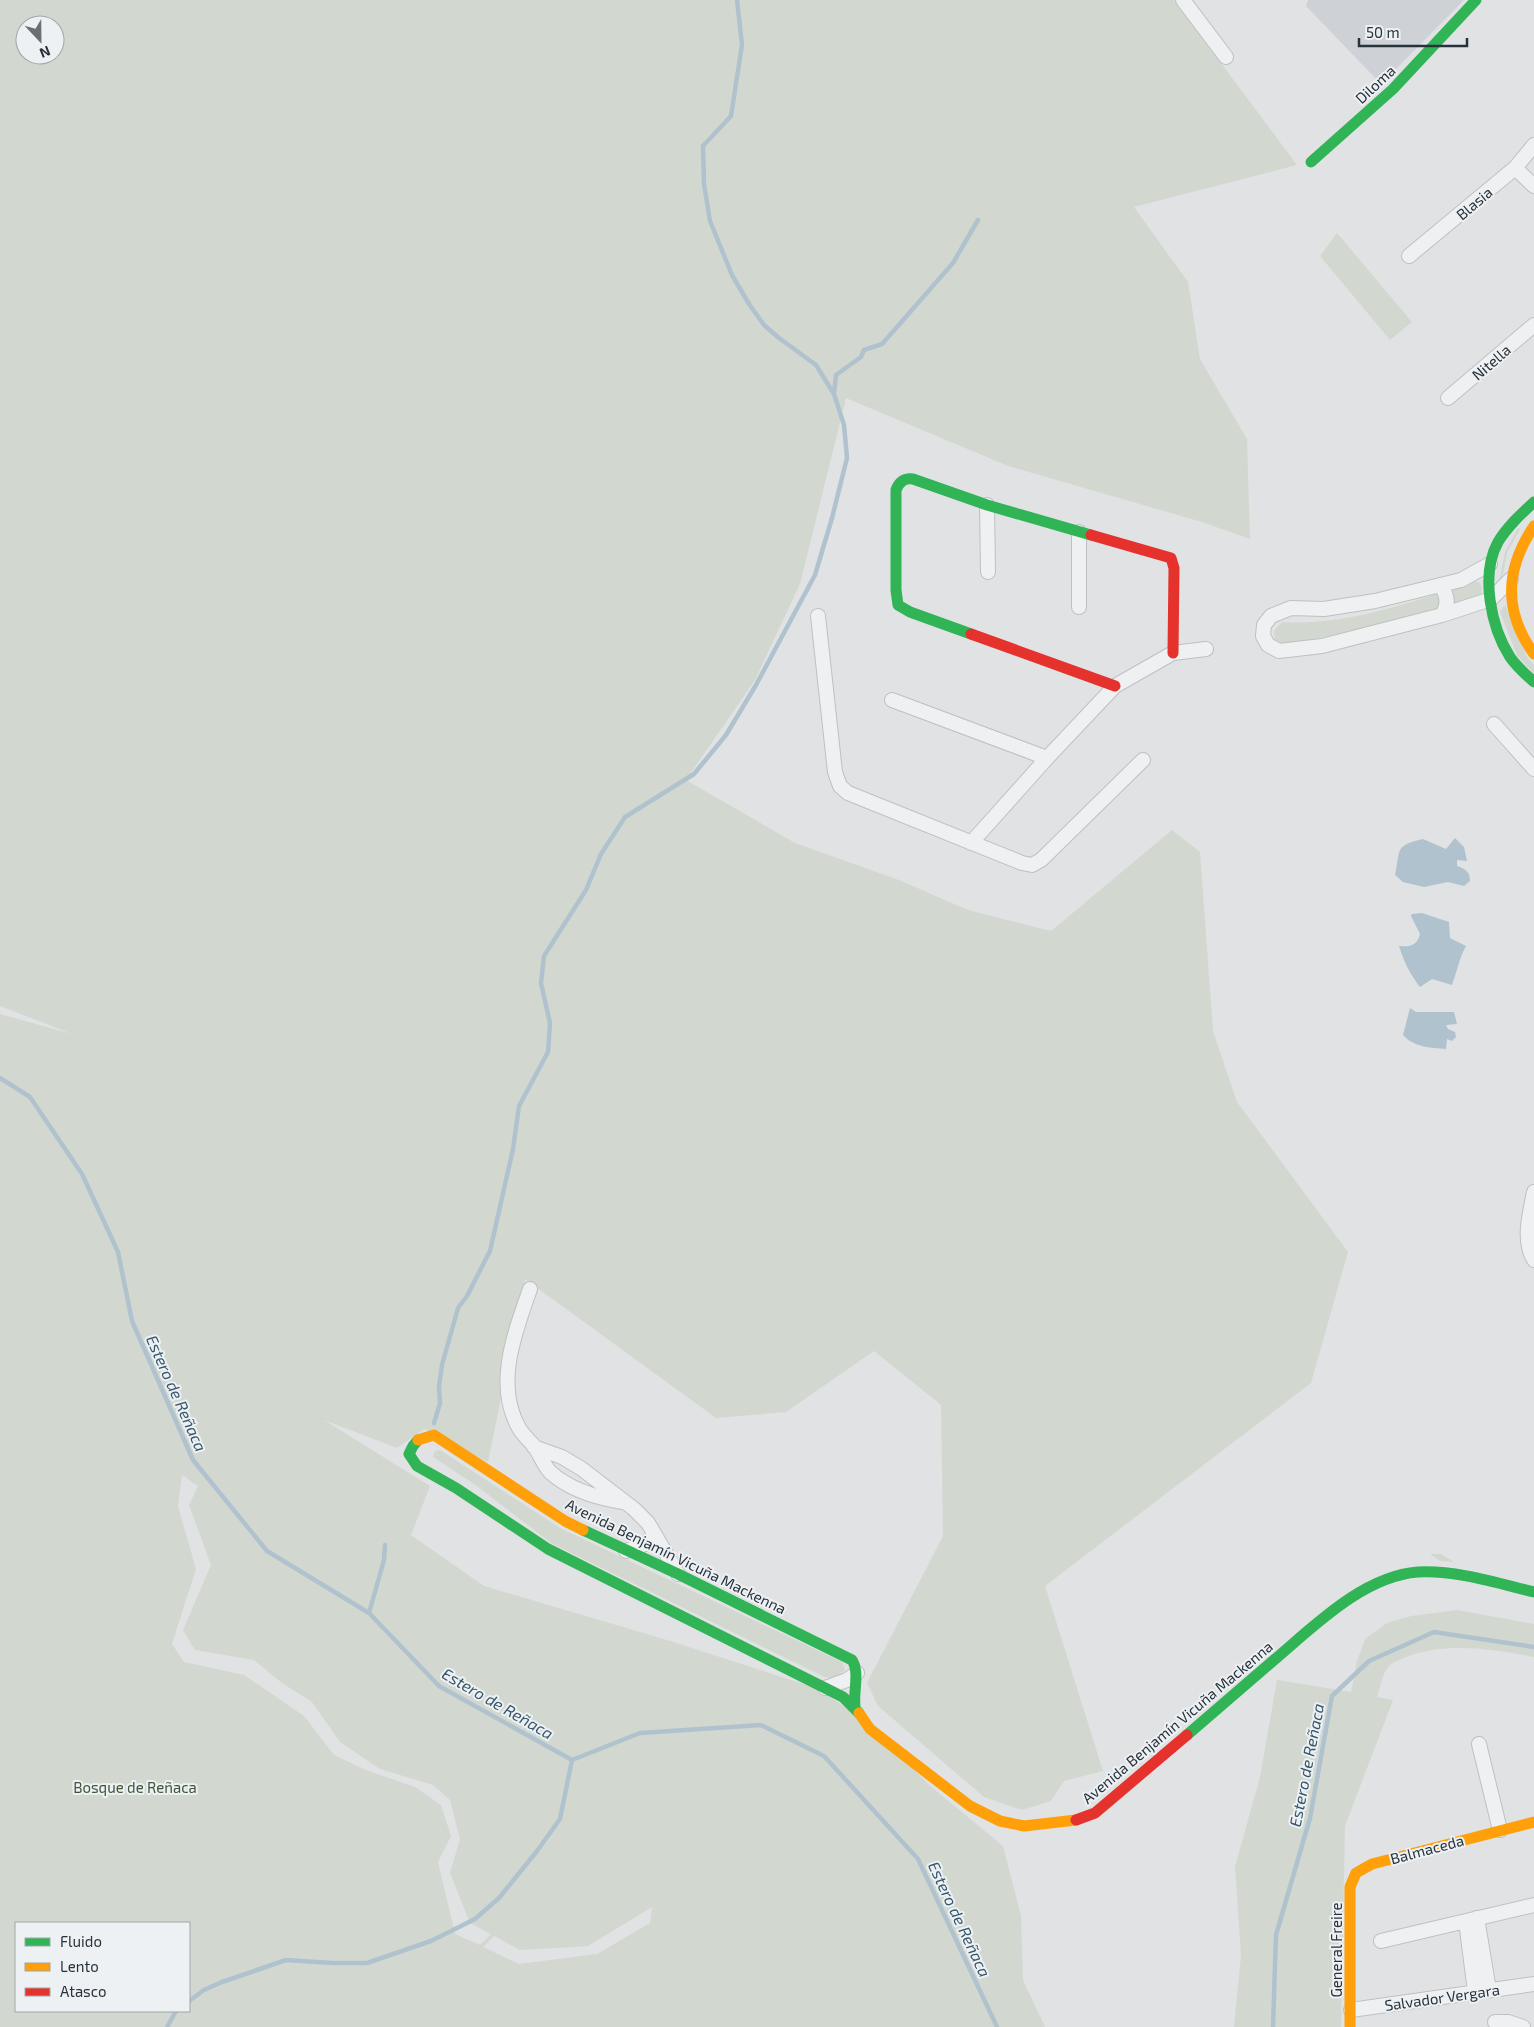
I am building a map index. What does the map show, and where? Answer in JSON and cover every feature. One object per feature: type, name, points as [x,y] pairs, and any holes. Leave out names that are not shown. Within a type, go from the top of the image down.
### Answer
[{"type":"street","points":[[1183,0],[1226,57]]},
{"type":"street","name":"Diloma","points":[[1311,162],[1394,89],[1476,0]]},
{"type":"street","name":"Blasia","points":[[1409,256],[1515,168],[1534,145]]},
{"type":"street","points":[[1515,168],[1534,186]]},
{"type":"street","name":"Nitella","points":[[1448,398],[1534,325]]},
{"type":"street","points":[[1115,686],[910,612],[898,604],[896,590],[896,490],[899,484],[903,480],[913,478],[987,505],[1167,556],[1173,561],[1173,653]]},
{"type":"street","points":[[1534,502],[1503,534],[1490,564],[1489,588],[1495,626],[1506,650],[1522,671],[1534,682]]},
{"type":"street","points":[[987,505],[988,572]]},
{"type":"street","points":[[1534,526],[1518,554],[1511,579],[1511,594],[1516,623],[1522,637],[1534,654]]},
{"type":"street","points":[[1078,532],[1079,607]]},
{"type":"street","points":[[1490,564],[1461,580],[1349,606],[1291,608],[1271,616],[1264,625],[1263,636],[1268,645],[1275,650],[1291,651],[1322,646],[1442,616],[1491,599],[1511,579]]},
{"type":"street","points":[[1440,585],[1447,601],[1447,606],[1442,616]]},
{"type":"street","points":[[818,616],[835,772],[840,786],[848,792],[1027,865],[1037,863],[1143,760]]},
{"type":"street","points":[[971,843],[1115,686],[1173,653],[1206,649]]},
{"type":"street","points":[[892,700],[1047,758]]},
{"type":"street","points":[[1494,724],[1534,769]]},
{"type":"street","points":[[1534,1192],[1529,1220],[1528,1247],[1534,1260]]},
{"type":"street","points":[[530,1288],[515,1335],[508,1374],[509,1396],[514,1418],[550,1472],[572,1487],[592,1496],[623,1502]]},
{"type":"street","name":"Avenida Benjamín Vicuña Mackenna","points":[[857,1673],[856,1665],[852,1660],[678,1574],[565,1522],[434,1435],[420,1438],[412,1444],[409,1454],[417,1466],[456,1488],[548,1549],[843,1697],[855,1707],[870,1729],[970,1806],[1000,1821],[1024,1826],[1077,1820],[1095,1813],[1333,1610],[1364,1590],[1397,1577],[1427,1571],[1534,1592]]},
{"type":"street","points":[[534,1447],[562,1456],[642,1516],[678,1574]]},
{"type":"street","points":[[626,1551],[645,1544],[655,1535]]},
{"type":"street","points":[[825,1688],[847,1680],[857,1673]]},
{"type":"street","points":[[855,1707],[853,1689],[857,1673]]},
{"type":"street","points":[[1479,1744],[1500,1830]]},
{"type":"street","name":"Balmaceda","points":[[1356,1873],[1372,1864],[1534,1822]]},
{"type":"street","name":"General Freire","points":[[1350,2027],[1350,1887],[1356,1873]]},
{"type":"street","points":[[1381,1941],[1534,1905]]},
{"type":"street","points":[[1472,1920],[1482,1991]]},
{"type":"street","name":"Salvador Vergara","points":[[1351,2010],[1534,1984]]},
{"type":"street","points":[[1495,2022],[1508,2022],[1523,2027]]},
{"type":"shaded area","points":[[1308,0],[1464,0],[1381,84],[1306,6]]},
{"type":"green space","name":"Bosque de Reñaca","points":[[0,0],[1174,0],[1297,165],[1134,207],[1188,282],[1200,359],[1247,439],[1250,539],[1202,522],[1008,466],[846,398],[800,584],[755,680],[686,780],[795,843],[899,880],[968,910],[1051,931],[1172,830],[1200,852],[1213,1031],[1237,1102],[1348,1252],[1311,1383],[1045,1586],[1103,1771],[1064,1781],[1051,1801],[1022,1810],[984,1797],[878,1706],[867,1683],[943,1536],[941,1405],[874,1351],[786,1412],[716,1418],[525,1279],[488,1462],[424,1429],[397,1448],[324,1420],[430,1486],[411,1535],[484,1586],[667,1640],[816,1688],[864,1719],[929,1785],[1003,1846],[1021,1916],[1023,1980],[1045,2027],[0,2027],[0,1014],[72,1034],[0,1006]],"holes":[[[182,1475],[198,1486],[189,1505],[211,1565],[183,1630],[195,1650],[254,1660],[282,1683],[312,1702],[340,1742],[380,1769],[433,1785],[450,1800],[460,1839],[450,1873],[470,1923],[491,1934],[480,1945],[455,1934],[438,1862],[451,1836],[441,1805],[415,1787],[366,1770],[334,1755],[304,1716],[244,1675],[184,1662],[172,1644],[196,1569],[178,1506]],[[652,1907],[650,1923],[597,1954],[519,1964],[483,1947],[494,1936],[520,1950],[588,1946]]]},
{"type":"green space","points":[[1337,233],[1412,322],[1390,340],[1320,256]]},
{"type":"green space","points":[[1518,528],[1520,529],[1507,553],[1501,584],[1499,583],[1505,552]]},
{"type":"green space","points":[[1475,581],[1480,583],[1482,588],[1481,595],[1472,600],[1381,625],[1285,645],[1275,640],[1274,631],[1282,622],[1331,620],[1380,611]]},
{"type":"green space","points":[[1505,605],[1527,657],[1534,665],[1534,674],[1517,655],[1500,612]]},
{"type":"green space","points":[[440,1450],[560,1528],[842,1662],[845,1670],[834,1677],[820,1675],[551,1543],[477,1486],[433,1457],[435,1451]]},
{"type":"green space","points":[[1430,1554],[1441,1554],[1454,1562],[1440,1561]]},
{"type":"green space","points":[[1457,1610],[1534,1624],[1534,1657],[1486,1649],[1439,1649],[1408,1656],[1392,1664],[1386,1670],[1377,1697],[1393,1700],[1345,1826],[1341,2027],[1234,2027],[1241,1956],[1235,1867],[1260,1777],[1277,1680],[1351,1692],[1357,1661],[1365,1639],[1387,1623],[1411,1616]]},
{"type":"water","points":[[1455,838],[1464,847],[1467,861],[1457,860],[1457,866],[1465,869],[1469,875],[1470,881],[1464,886],[1448,882],[1424,887],[1403,882],[1395,875],[1400,850],[1407,844],[1423,839],[1446,849]]},
{"type":"water","points":[[1422,913],[1449,922],[1450,938],[1466,946],[1452,985],[1432,979],[1420,987],[1410,973],[1403,957],[1399,946],[1412,945],[1417,941],[1420,934],[1411,916],[1412,914]]},
{"type":"water","points":[[1410,1008],[1416,1012],[1454,1012],[1457,1024],[1446,1025],[1448,1029],[1455,1032],[1456,1037],[1452,1041],[1447,1039],[1446,1049],[1417,1044],[1403,1035]]},
{"type":"waterway","points":[[434,1423],[440,1403],[439,1387],[442,1365],[458,1308],[467,1296],[490,1251],[513,1149],[519,1106],[548,1052],[550,1023],[541,983],[544,956],[586,890],[601,854],[625,817],[694,774],[726,735],[756,685],[815,575],[847,458],[844,425],[834,394],[816,365],[764,325],[732,275],[710,221],[704,184],[703,146],[731,116],[742,45],[737,0]]},
{"type":"waterway","points":[[834,394],[836,375],[861,357],[864,350],[882,344],[953,263],[978,220]]},
{"type":"waterway","name":"Estero de Reñaca","points":[[0,1078],[30,1097],[82,1174],[118,1252],[132,1321],[193,1460],[267,1551],[369,1613],[439,1686],[572,1760],[640,1733],[761,1725],[824,1756],[918,1859],[997,2027]]},
{"type":"waterway","points":[[369,1613],[384,1560],[385,1545]]},
{"type":"waterway","name":"Estero de Reñaca","points":[[1273,2027],[1276,1935],[1310,1818],[1332,1696],[1369,1661],[1434,1632],[1534,1647]]},
{"type":"waterway","points":[[190,2000],[204,1990],[222,1982],[286,1960],[367,1963],[431,1941],[475,1919],[499,1898],[560,1819],[572,1760]]},
{"type":"waterway","points":[[167,2027],[175,2012]]},
{"type":"traffic: fast","points":[[1311,162],[1393,89],[1476,0]]},
{"type":"traffic: fast","points":[[971,634],[910,612],[898,605],[896,590],[896,490],[902,481],[913,479],[987,505],[1091,535]]},
{"type":"traffic: fast","points":[[1534,502],[1519,516],[1498,542],[1493,555],[1489,585],[1493,616],[1503,645],[1515,664],[1534,682]]},
{"type":"traffic: fast","points":[[418,1440],[409,1454],[417,1466],[456,1488],[548,1549],[843,1697],[859,1713]]},
{"type":"traffic: fast","points":[[583,1530],[678,1574],[852,1660],[856,1670],[855,1707]]},
{"type":"traffic: fast","points":[[1187,1735],[1322,1619],[1340,1605],[1378,1583],[1398,1576],[1418,1572],[1432,1572],[1476,1578],[1534,1592]]},
{"type":"traffic: slow","points":[[1534,526],[1517,558],[1512,590],[1517,622],[1534,654]]},
{"type":"traffic: slow","points":[[418,1440],[434,1435],[565,1521],[583,1530]]},
{"type":"traffic: slow","points":[[859,1713],[870,1729],[970,1806],[1000,1821],[1024,1826],[1076,1820]]},
{"type":"traffic: slow","points":[[1350,2027],[1350,1887],[1356,1873],[1372,1864],[1534,1822]]},
{"type":"traffic: jam","points":[[1091,535],[1171,558],[1174,568],[1173,653]]},
{"type":"traffic: jam","points":[[971,634],[1115,686]]},
{"type":"traffic: jam","points":[[1076,1820],[1095,1813],[1187,1735]]}]
